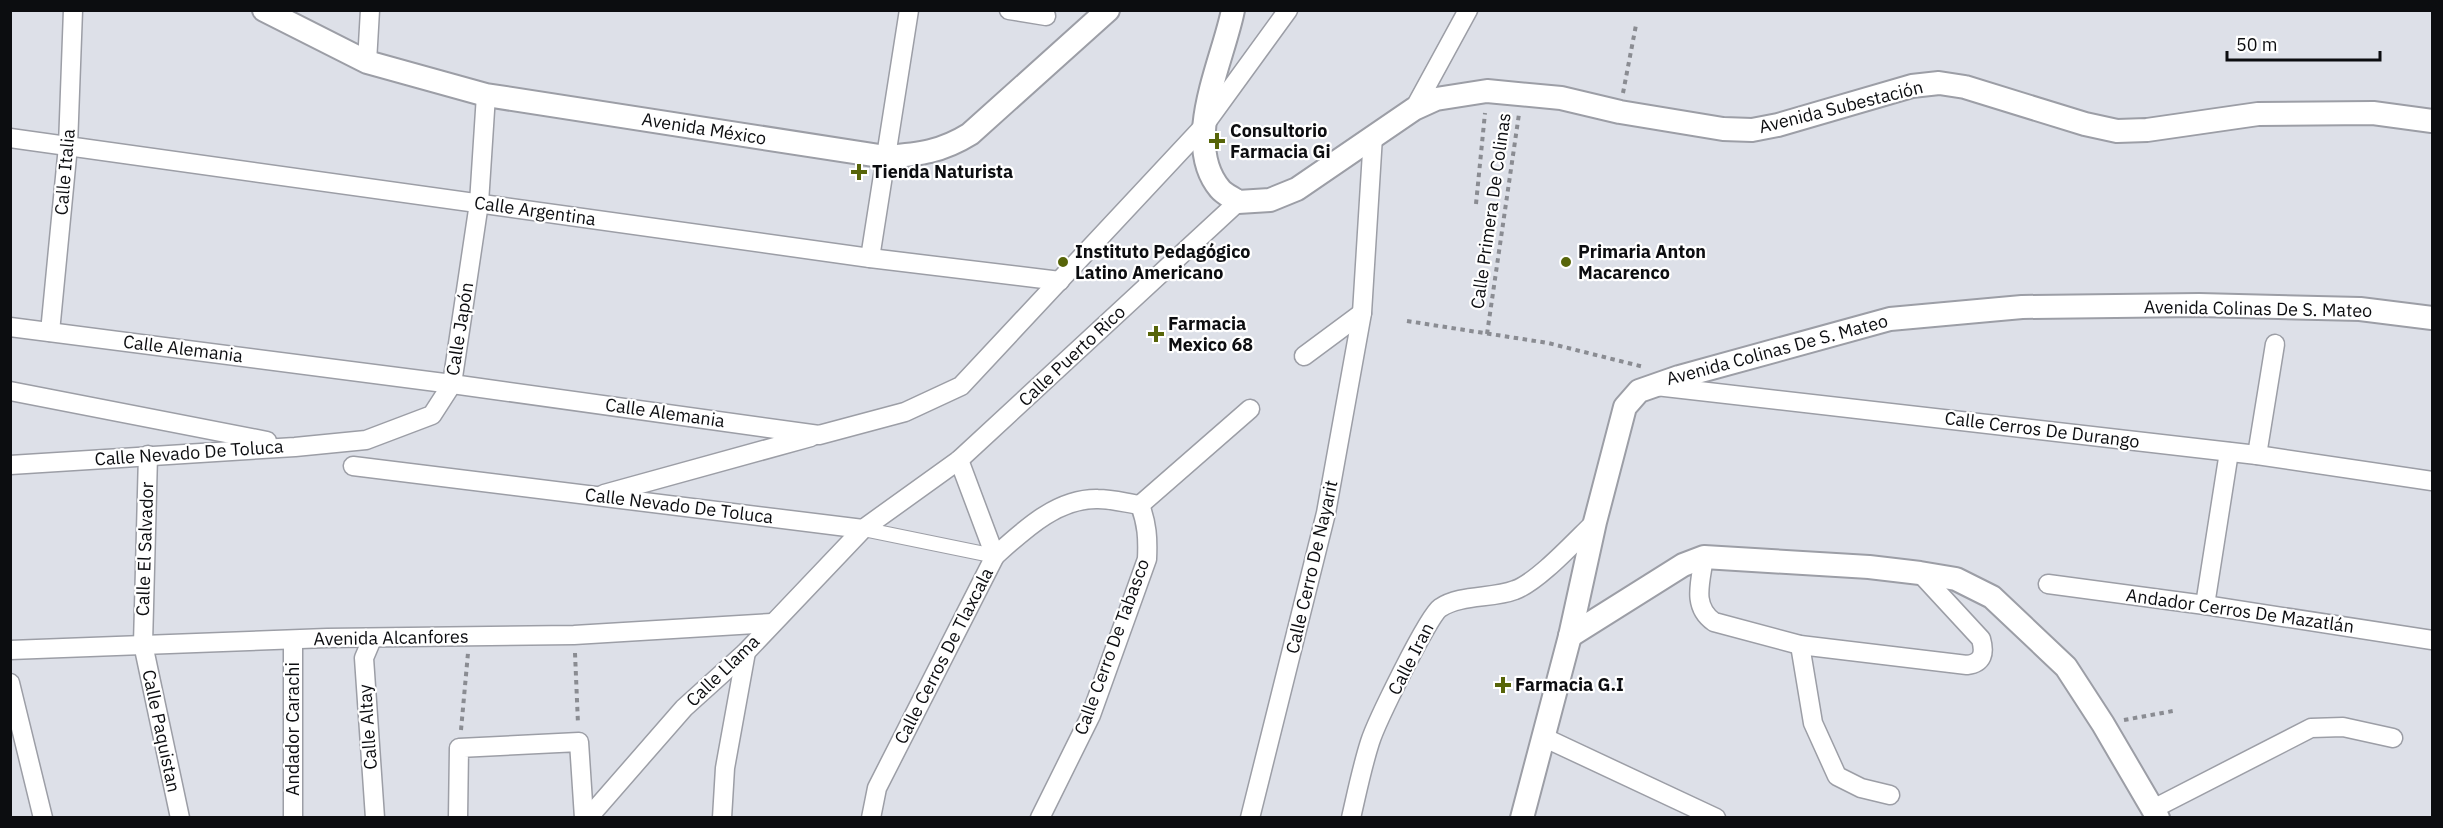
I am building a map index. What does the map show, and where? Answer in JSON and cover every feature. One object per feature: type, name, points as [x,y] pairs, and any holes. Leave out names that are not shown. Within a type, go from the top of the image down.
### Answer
[{"type":"street","name":"Calle Italia","points":[[50,332],[68,146],[73,10]]},
{"type":"street","name":"Avenida México","points":[[264,10],[368,62],[486,95],[886,158],[928,153],[950,146],[970,134],[1083,35],[1108,10]]},
{"type":"street","points":[[368,62],[370,10]]},
{"type":"street","points":[[870,258],[909,10]]},
{"type":"street","points":[[1008,10],[1046,16]]},
{"type":"street","points":[[1233,10],[1203,127],[1205,161],[1220,189],[1238,202]]},
{"type":"street","name":"Calle Alemania","points":[[10,327],[452,384],[819,435],[905,412],[961,386],[1203,127],[1288,10]]},
{"type":"street","points":[[1414,110],[1467,10]]},
{"type":"street","name":"Avenida Subestación","points":[[1238,202],[1270,200],[1297,189],[1414,110],[1436,99],[1487,91],[1561,98],[1620,112],[1724,129],[1752,130],[1778,125],[1912,86],[1939,83],[1965,87],[2085,124],[2117,131],[2147,130],[2258,114],[2373,113],[2433,122]]},
{"type":"street","name":"Calle Japón","points":[[295,447],[366,440],[432,415],[452,384],[479,203],[486,95]]},
{"type":"street","points":[[1304,356],[1362,313],[1374,136]]},
{"type":"street","name":"Calle Argentina","points":[[10,138],[870,258],[1060,281]]},
{"type":"street","name":"Calle Puerto Rico","points":[[862,529],[959,460],[1238,202]]},
{"type":"street","name":"Avenida Colinas De S. Mateo","points":[[1522,818],[1570,636],[1595,522],[1625,406],[1652,377],[1890,319],[2022,307],[2199,305],[2360,309],[2433,318]]},
{"type":"street","name":"Calle Cerro De Nayarit","points":[[1250,818],[1326,513],[1362,313]]},
{"type":"street","points":[[2257,455],[2275,344]]},
{"type":"street","name":"Calle Cerros De Durango","points":[[1652,377],[2257,455],[2433,481]]},
{"type":"street","name":"Calle Nevado De Toluca","points":[[10,391],[295,447]]},
{"type":"street","points":[[862,529],[995,555],[1032,523],[1063,506],[1097,499],[1140,505],[1250,409]]},
{"type":"street","points":[[595,496],[819,435]]},
{"type":"street","name":"Calle Nevado De Toluca","points":[[10,465],[295,447]]},
{"type":"street","points":[[2205,605],[2229,452]]},
{"type":"street","name":"Calle El Salvador","points":[[143,644],[148,455]]},
{"type":"street","name":"Calle Cerros De Tlaxcala","points":[[871,818],[877,788],[995,555],[959,460]]},
{"type":"street","name":"Calle Nevado De Toluca","points":[[353,466],[862,529]]},
{"type":"street","name":"Calle Cerro De Tabasco","points":[[1040,818],[1090,715],[1147,559],[1149,537],[1140,505]]},
{"type":"street","name":"Calle Iran","points":[[1351,818],[1371,740],[1425,627],[1438,609],[1453,602],[1498,596],[1518,589],[1540,573],[1595,522]]},
{"type":"street","name":"Calle Llama","points":[[586,818],[684,708],[746,652],[862,529]]},
{"type":"street","points":[[1570,636],[1683,565],[1704,557],[1869,567],[1920,573],[1956,579],[1992,597],[2066,667],[2156,814],[2311,728],[2343,727],[2393,738]]},
{"type":"street","points":[[1704,557],[1699,602],[1704,615],[1714,622],[1800,645],[1967,665],[1975,664],[1982,657],[1984,650],[1981,639],[1920,573]]},
{"type":"street","name":"Andador Cerros De Mazatlán","points":[[2048,584],[2205,605],[2433,640]]},
{"type":"street","name":"Avenida Alcanfores","points":[[10,650],[293,640],[574,635],[772,623]]},
{"type":"street","name":"Calle Altay","points":[[372,639],[364,658],[375,818]]},
{"type":"street","name":"Andador Carachi","points":[[293,640],[293,818]]},
{"type":"street","name":"Calle Paquistan","points":[[143,644],[180,818]]},
{"type":"street","points":[[1800,645],[1813,723],[1837,776],[1861,788],[1890,795]]},
{"type":"street","points":[[722,818],[724,768],[746,652]]},
{"type":"street","points":[[10,683],[43,818]]},
{"type":"street","points":[[1542,737],[1716,818]]},
{"type":"street","points":[[458,818],[459,748],[579,742],[586,818]]},
{"type":"path","points":[[1620,112],[1636,25]]},
{"type":"path","points":[[1476,204],[1487,91]]},
{"type":"path","name":"Calle Primera De Colinas","points":[[1487,334],[1522,93]]},
{"type":"path","points":[[1407,321],[1548,343],[1652,377]]},
{"type":"path","points":[[574,635],[579,742]]},
{"type":"path","points":[[459,748],[470,637]]},
{"type":"path","points":[[2103,724],[2173,711]]},
{"type":"place","name":"Consultorio Farmacia Gi","points":[[1217,141]]},
{"type":"place","name":"Tienda Naturista","points":[[859,172]]},
{"type":"place","name":"Instituto Pedagógico Latino Americano","points":[[1063,262]]},
{"type":"place","name":"Primaria Anton Macarenco","points":[[1566,262]]},
{"type":"place","name":"Farmacia Mexico 68","points":[[1156,334]]},
{"type":"place","name":"Farmacia G.I","points":[[1503,685]]}]
